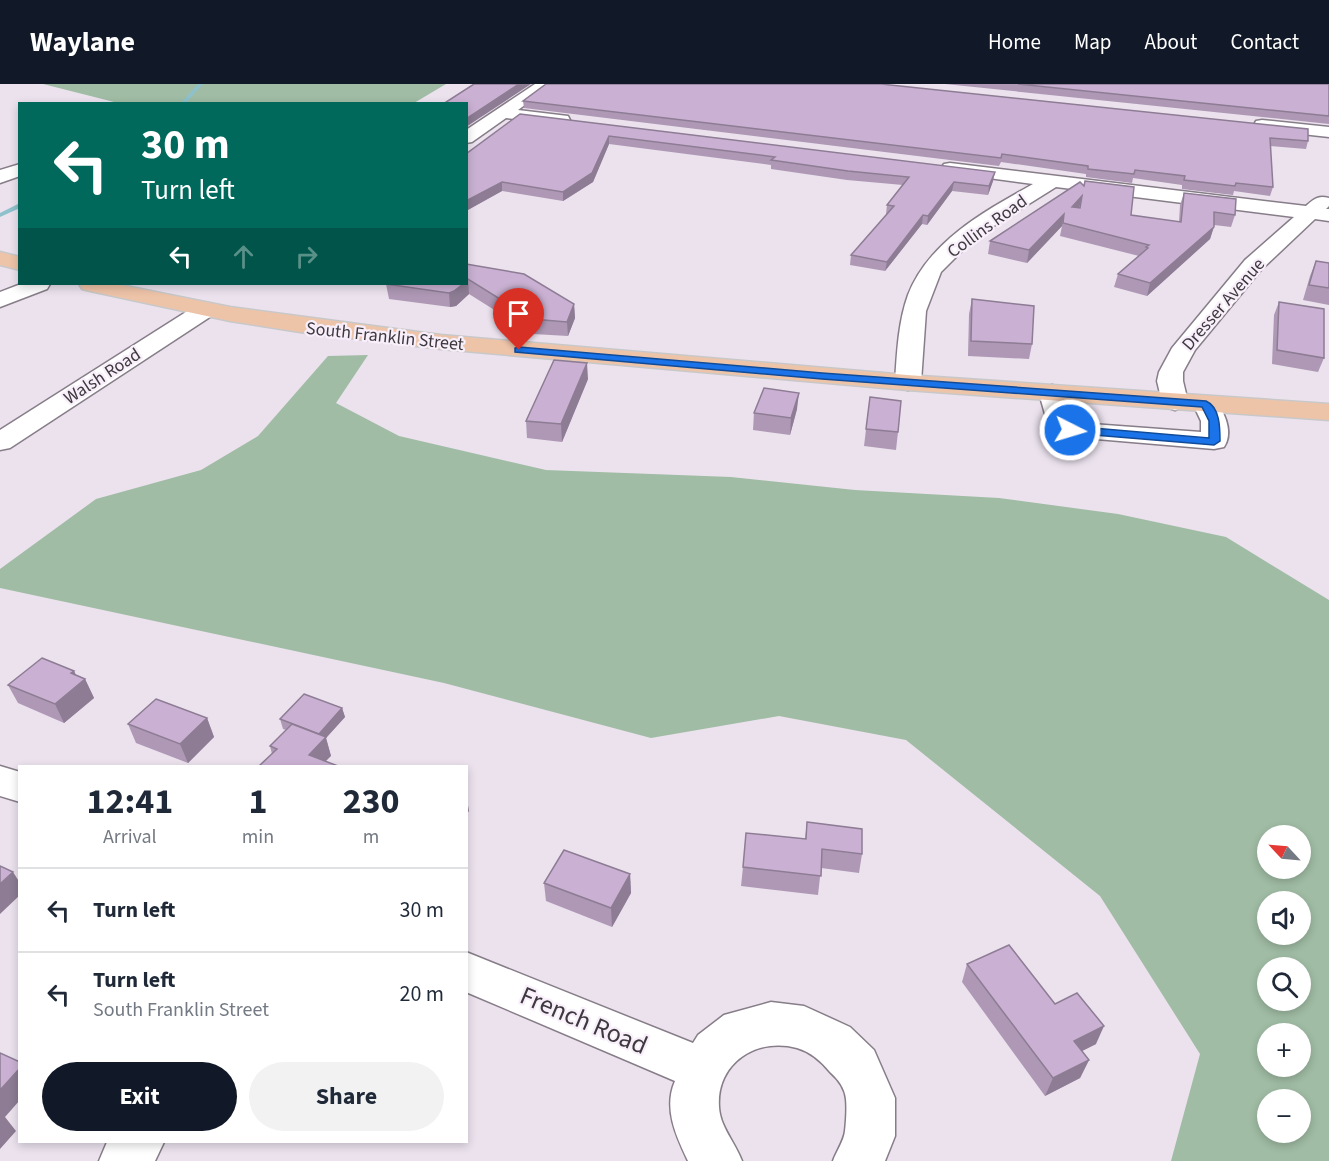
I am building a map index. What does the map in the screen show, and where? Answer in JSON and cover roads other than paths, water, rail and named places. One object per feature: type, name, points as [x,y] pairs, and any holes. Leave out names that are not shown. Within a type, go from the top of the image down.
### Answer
[{"type":"main road","points":[[0,258],[18,263]]},
{"type":"main road","name":"South Franklin Street","points":[[95,285],[275,322],[381,337],[908,382],[1329,412]]},
{"type":"street","points":[[468,137],[545,84]]},
{"type":"street","points":[[503,113],[581,122]]},
{"type":"street","points":[[1243,123],[1329,132]]},
{"type":"street","points":[[934,166],[1319,214]]},
{"type":"street","points":[[0,177],[18,170]]},
{"type":"street","name":"Collins Road","points":[[908,382],[911,326],[919,298],[931,271],[969,234],[1052,181]]},
{"type":"street","name":"Dresser Avenue","points":[[1175,402],[1170,381],[1171,372],[1184,348],[1253,265],[1319,214],[1329,194]]},
{"type":"street","points":[[0,300],[37,285]]},
{"type":"street","name":"Walsh Road","points":[[0,442],[205,309]]},
{"type":"street","points":[[1052,393],[1058,414],[1070,430],[1214,441],[1214,421],[1206,404]]},
{"type":"street","points":[[0,780],[18,787]]},
{"type":"street","name":"French Road","points":[[468,972],[701,1069]]},
{"type":"street","points":[[717,1161],[707,1148],[696,1122],[694,1094],[701,1069],[715,1048],[736,1032],[760,1024],[786,1023],[812,1029],[836,1042],[855,1061],[867,1086],[873,1112],[870,1138],[858,1161]]},
{"type":"street","points":[[124,1161],[138,1143]]},
{"type":"waterway","points":[[184,102],[201,84]]},
{"type":"waterway","points":[[0,215],[18,206]]}]
